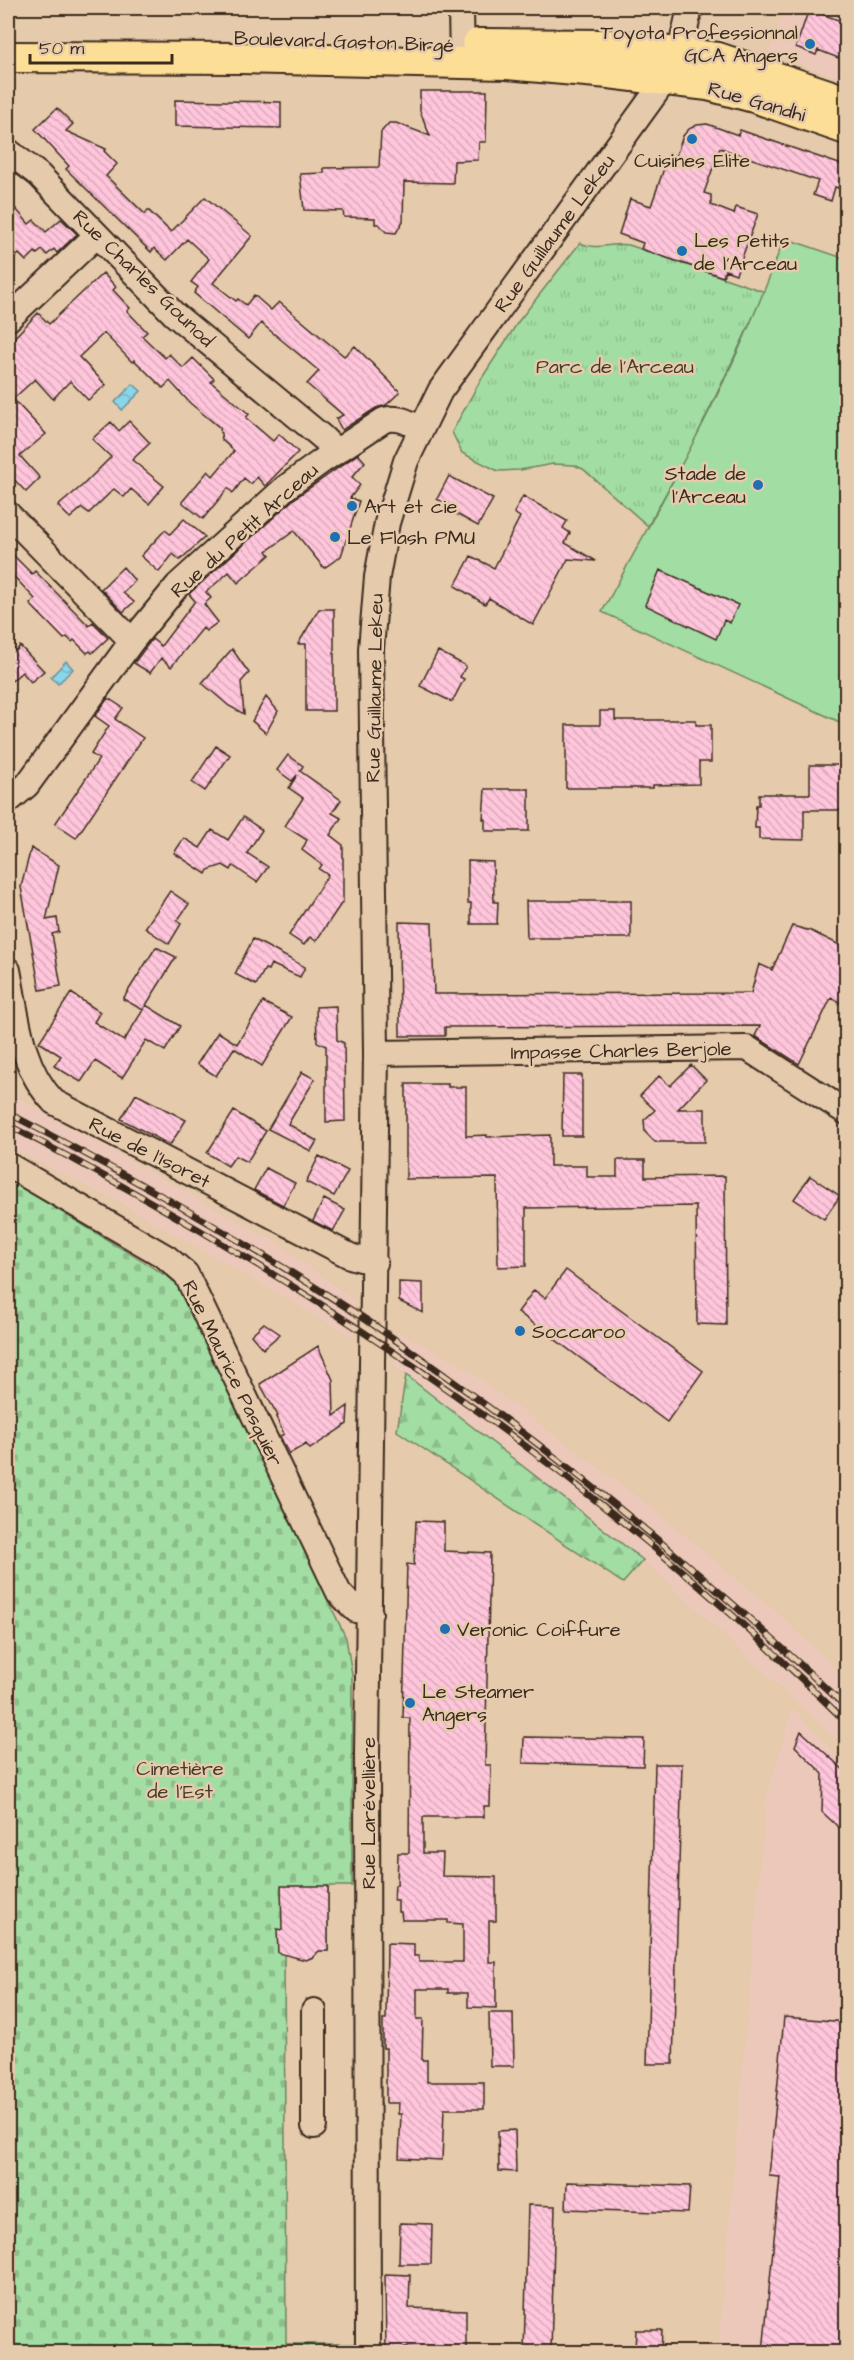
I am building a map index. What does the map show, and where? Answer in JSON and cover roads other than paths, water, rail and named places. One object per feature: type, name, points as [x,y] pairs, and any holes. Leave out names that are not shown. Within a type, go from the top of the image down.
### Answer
[{"type":"main road","name":"Boulevard Gaston Birgé","points":[[8,37],[239,38],[462,53],[507,64],[665,80]]},
{"type":"main road","name":"Boulevard Gaston Birgé","points":[[8,57],[241,58],[462,53],[610,45],[680,52]]},
{"type":"main road","name":"Rue Gandhi","points":[[680,52],[719,58],[846,101]]},
{"type":"main road","name":"Rue Gandhi","points":[[665,80],[708,85],[754,97],[846,129]]},
{"type":"street","points":[[461,8],[462,53]]},
{"type":"street","name":"Rue Guillaume Lekeu","points":[[374,1268],[376,1053],[371,649],[377,577],[387,524],[406,462],[440,391],[665,80],[680,52],[690,8]]},
{"type":"street","name":"Rue Charles Gounod","points":[[8,151],[39,175],[174,314],[336,451]]},
{"type":"street","points":[[8,319],[97,236]]},
{"type":"street","name":"Rue du Petit Arceau","points":[[8,801],[27,785],[132,641],[178,585],[285,488],[384,420],[393,418],[407,421],[421,429]]},
{"type":"street","points":[[8,514],[132,641]]},
{"type":"street","name":"Rue de l'Isoret","points":[[8,970],[28,1064],[39,1084],[54,1102],[374,1268]]},
{"type":"street","name":"Impasse Charles Berjole","points":[[376,1053],[747,1048],[846,1112]]},
{"type":"street","name":"Rue Maurice Pasquier","points":[[8,1165],[166,1257],[186,1274],[339,1593],[356,1610],[370,1613]]},
{"type":"street","name":"Rue Larévellière","points":[[368,2352],[367,1754],[374,1268]]},
{"type":"street","points":[[314,2012],[314,2126]]},
{"type":"water","points":[[133,384],[141,391],[122,410],[115,402]]},
{"type":"water","points":[[66,661],[73,669],[58,684],[51,677]]},
{"type":"railway","points":[[8,1113],[226,1233],[312,1285],[389,1336],[499,1415],[602,1494],[702,1577],[846,1707]]},
{"type":"railway","points":[[8,1125],[234,1250],[343,1319],[450,1391],[554,1468],[655,1548],[752,1633],[846,1722]]},
{"type":"place","name":"Toyota Professionnal GCA Angers","points":[[810,44]]},
{"type":"place","name":"Cuisines Elite","points":[[692,139]]},
{"type":"place","name":"Les Petits de l'Arceau","points":[[682,251]]},
{"type":"place","name":"Stade de l'Arceau","points":[[758,485]]},
{"type":"place","name":"Art et cie","points":[[352,506]]},
{"type":"place","name":"Le Flash PMU","points":[[335,537]]},
{"type":"place","name":"Soccaroo","points":[[520,1331]]},
{"type":"place","name":"Veronic Coiffure","points":[[445,1629]]},
{"type":"place","name":"Le Steamer Angers","points":[[410,1703]]},
{"type":"park label","name":"Parc de l'Arceau","points":[[615,366]]},
{"type":"park label","name":"Cimetière de l'Est","points":[[180,1780]]}]
